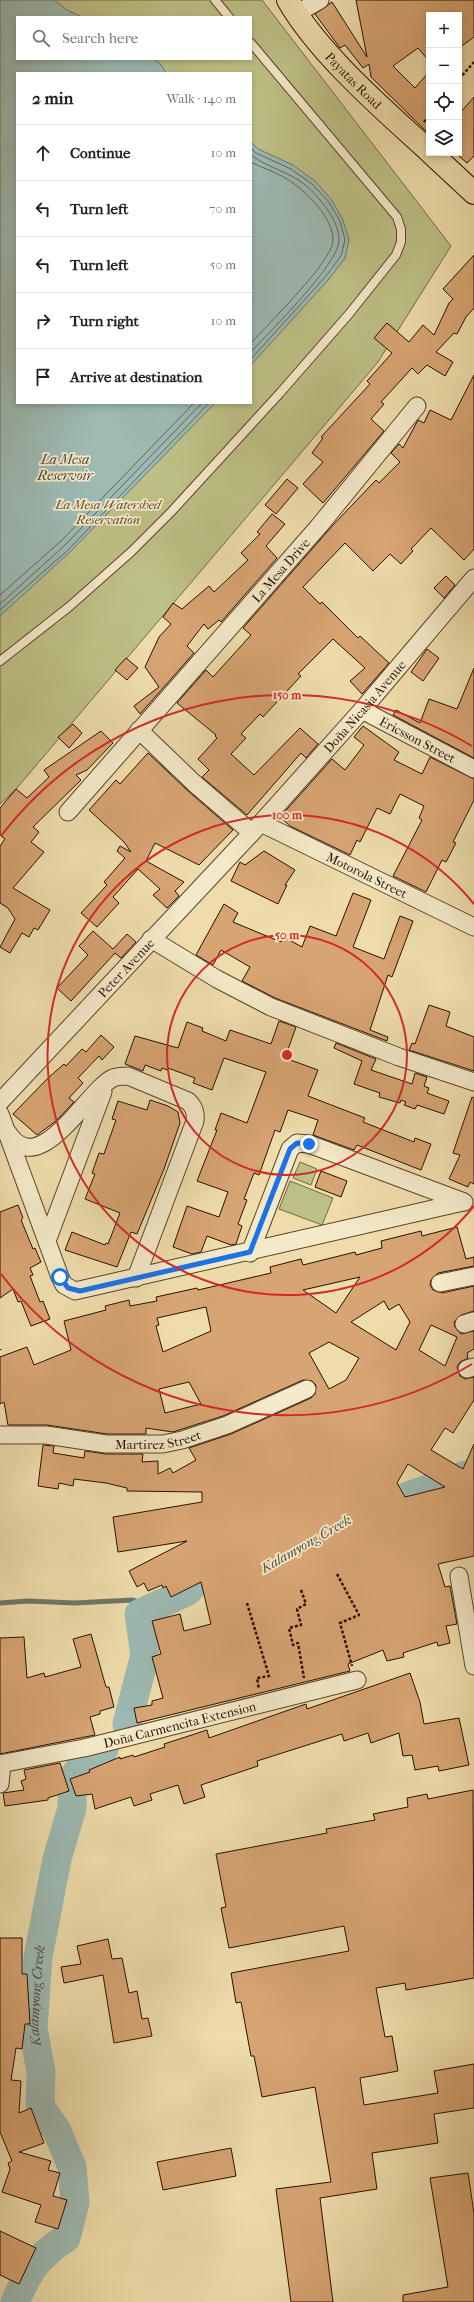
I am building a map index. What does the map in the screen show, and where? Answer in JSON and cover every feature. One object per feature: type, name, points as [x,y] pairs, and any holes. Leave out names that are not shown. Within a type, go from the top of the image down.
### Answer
[{"type":"main road","name":"Payatas Road","points":[[292,7],[340,65],[426,148]]},
{"type":"main road","name":"Payatas Road","points":[[434,156],[474,193]]},
{"type":"street","points":[[292,7],[320,0]]},
{"type":"street","name":"La Mesa Drive","points":[[68,812],[318,526],[417,406]]},
{"type":"street","name":"Doña Nicasia Avenue","points":[[256,827],[362,710],[472,583]]},
{"type":"street","name":"Ericsson Street","points":[[362,710],[474,769]]},
{"type":"street","points":[[139,730],[194,782],[256,827]]},
{"type":"street","name":"Motorola Street","points":[[256,827],[474,927]]},
{"type":"street","name":"Peter Avenue","points":[[0,1102],[256,827]]},
{"type":"street","points":[[151,940],[217,979],[271,1007],[400,1057],[474,1082]]},
{"type":"street","points":[[7,1132],[17,1144],[26,1148],[35,1147],[58,1133],[105,1084],[114,1077],[128,1076],[188,1101],[195,1114],[136,1278]]},
{"type":"street","points":[[47,1241],[105,1084]]},
{"type":"street","points":[[0,1114],[64,1286],[71,1290],[88,1289],[468,1204]]},
{"type":"street","points":[[250,1252],[290,1149],[297,1143],[309,1144],[468,1204]]},
{"type":"street","points":[[440,1283],[474,1276]]},
{"type":"street","name":"Martirez Street","points":[[0,1435],[46,1435],[106,1444],[163,1444],[227,1425],[307,1389]]},
{"type":"street","points":[[459,1576],[474,1666]]},
{"type":"street","name":"Doña Carmencita Extension","points":[[1,1764],[84,1748],[357,1680]]},
{"type":"street","points":[[0,1784],[1,1764]]},
{"type":"lane","points":[[214,0],[228,16]]},
{"type":"lane","points":[[0,662],[70,606],[172,511],[280,393],[348,314],[396,255],[401,242],[401,229],[397,217],[345,152],[252,44]]},
{"type":"path","points":[[462,76],[474,62]]},
{"type":"path","points":[[336,1574],[359,1615],[340,1623],[357,1680]]},
{"type":"path","points":[[301,1590],[306,1604],[297,1609],[301,1625],[289,1628],[293,1645],[298,1643],[306,1693]]},
{"type":"path","points":[[247,1603],[269,1676],[257,1678],[261,1703]]},
{"type":"green space","name":"La Mesa Watershed Reservation","points":[[0,0],[262,0],[451,246],[378,362],[16,789],[0,804]]},
{"type":"green space","points":[[300,1162],[317,1169],[311,1185],[293,1178]]},
{"type":"green space","points":[[290,1181],[333,1198],[322,1225],[279,1209]]},
{"type":"water","name":"La Mesa Reservoir","points":[[0,0],[54,0],[67,10],[80,16],[16,16],[16,60],[155,60],[161,65],[165,72],[16,72],[16,404],[214,404],[70,552],[0,616]]},
{"type":"water","points":[[252,143],[258,149],[293,165],[315,181],[331,199],[343,220],[349,240],[345,258],[329,279],[252,364]]},
{"type":"building","points":[[356,0],[474,0],[474,37],[462,46],[462,12],[426,12],[426,57],[418,48],[393,66],[415,88],[426,75],[426,131],[371,77],[369,64],[363,68],[345,45],[340,48],[315,14],[332,2],[367,57]]},
{"type":"building","points":[[474,97],[474,156],[467,163],[459,156],[462,156],[462,111]]},
{"type":"building","points":[[474,255],[474,308],[466,317],[457,334],[454,333],[436,352],[453,362],[445,376],[427,365],[418,374],[412,368],[381,402],[384,404],[371,419],[384,431],[323,503],[303,484],[323,462],[312,453],[323,438],[321,437],[370,384],[367,381],[392,353],[374,338],[387,323],[409,342],[423,325],[434,335],[449,303],[453,299],[443,289]]},
{"type":"building","points":[[474,375],[474,549],[464,560],[431,528],[411,549],[413,551],[401,564],[390,554],[373,571],[345,543],[303,587],[320,604],[322,602],[358,638],[360,636],[389,663],[362,694],[350,681],[365,668],[333,639],[298,674],[301,676],[263,717],[260,714],[241,734],[246,738],[231,754],[254,775],[300,728],[318,744],[306,758],[301,753],[247,815],[202,777],[209,770],[198,759],[217,738],[215,736],[216,735],[177,703],[206,670],[213,677],[251,635],[243,628],[334,524],[376,480],[379,483],[400,462],[391,453],[399,444],[403,448],[418,420],[424,423],[430,410],[451,420]]},
{"type":"building","points":[[287,479],[298,488],[276,514],[265,505]]},
{"type":"building","points":[[272,514],[285,524],[266,546],[277,558],[221,622],[219,620],[208,629],[204,624],[187,646],[194,653],[140,714],[134,706],[159,687],[145,667],[159,637],[171,624],[163,617],[173,603],[182,609],[209,586],[214,592],[248,560],[241,553],[260,534],[257,532]]},
{"type":"building","points":[[446,576],[455,585],[444,598],[434,588]]},
{"type":"building","points":[[427,649],[439,658],[423,681],[411,672]]},
{"type":"building","points":[[126,658],[138,668],[127,680],[115,670]]},
{"type":"building","points":[[474,668],[474,758],[393,715],[396,710],[420,723],[429,699],[457,709]]},
{"type":"building","points":[[73,724],[82,733],[69,748],[58,737]]},
{"type":"building","points":[[363,726],[399,752],[394,760],[422,774],[430,757],[474,779],[474,800],[453,842],[456,843],[446,862],[442,860],[426,892],[393,876],[422,820],[419,818],[424,806],[400,794],[390,814],[377,808],[360,842],[357,840],[350,855],[290,826],[280,817],[332,759],[345,770],[364,745],[354,737]]},
{"type":"building","points":[[101,731],[113,743],[87,770],[76,775],[81,780],[33,827],[39,832],[31,842],[44,852],[13,888],[50,910],[38,930],[34,928],[29,937],[22,933],[10,953],[0,947],[15,919],[8,908],[0,903],[0,846],[5,839],[0,835],[0,808],[16,789],[27,798],[49,777],[44,770]]},
{"type":"building","points":[[148,753],[187,790],[233,830],[199,865],[155,843],[146,861],[184,882],[175,891],[179,896],[167,908],[153,895],[160,889],[138,869],[113,897],[119,903],[97,927],[81,913],[107,885],[104,882],[125,858],[117,851],[120,846],[131,852],[124,842],[89,810],[116,780],[120,784]]},
{"type":"building","points":[[264,851],[295,870],[285,885],[287,885],[278,904],[231,881],[240,862],[245,865]]},
{"type":"building","points":[[353,893],[371,900],[353,947],[384,959],[400,916],[413,921],[392,977],[388,975],[370,1030],[388,1037],[387,1041],[275,998],[242,981],[250,967],[221,950],[213,965],[196,955],[224,904],[238,913],[233,922],[281,942],[284,937],[302,947],[310,926],[336,936]]},
{"type":"building","points":[[93,931],[113,949],[127,934],[136,942],[121,958],[115,953],[71,1001],[57,988],[88,955],[79,946]]},
{"type":"building","points":[[429,1005],[450,1012],[446,1026],[474,1037],[474,1071],[409,1050],[412,1043],[415,1044]]},
{"type":"building","points":[[279,1021],[296,1027],[285,1058],[318,1070],[308,1096],[365,1118],[363,1122],[414,1142],[415,1138],[431,1144],[421,1170],[357,1145],[354,1150],[313,1135],[318,1120],[288,1110],[280,1132],[275,1130],[259,1175],[254,1173],[244,1199],[247,1200],[238,1224],[242,1226],[236,1244],[231,1245],[207,1236],[201,1252],[192,1254],[173,1247],[187,1206],[219,1217],[228,1192],[197,1181],[217,1130],[215,1130],[221,1113],[247,1123],[266,1072],[224,1058],[212,1090],[193,1083],[195,1078],[168,1068],[167,1070],[162,1068],[161,1071],[145,1065],[143,1071],[125,1064],[135,1036],[178,1048],[187,1022],[203,1028],[202,1031],[226,1041],[230,1030],[271,1044]]},
{"type":"building","points":[[101,1035],[114,1047],[102,1060],[99,1056],[78,1078],[83,1083],[69,1098],[74,1102],[56,1121],[37,1135],[13,1114],[48,1078],[64,1064],[66,1066],[82,1049],[86,1052]]},
{"type":"building","points":[[336,1043],[376,1059],[371,1070],[412,1084],[415,1073],[427,1077],[424,1086],[429,1088],[427,1093],[449,1101],[444,1114],[417,1105],[415,1109],[404,1105],[406,1102],[401,1100],[400,1103],[379,1097],[380,1093],[354,1084],[362,1061],[334,1048]]},
{"type":"building","points":[[472,1097],[474,1098],[474,1184],[470,1182],[468,1187],[449,1179],[460,1155],[453,1153]]},
{"type":"building","points":[[150,1100],[168,1106],[178,1112],[180,1123],[164,1169],[137,1234],[131,1232],[117,1267],[65,1250],[72,1232],[105,1245],[106,1243],[108,1244],[120,1213],[85,1199],[95,1174],[92,1173],[99,1153],[104,1154],[116,1120],[112,1119],[118,1101],[147,1110]]},
{"type":"building","points":[[321,1171],[347,1181],[341,1197],[315,1187]]},
{"type":"building","points":[[18,1205],[23,1218],[21,1220],[33,1249],[35,1248],[41,1262],[30,1268],[33,1275],[30,1276],[40,1302],[43,1301],[50,1319],[31,1326],[21,1301],[18,1302],[13,1289],[0,1298],[0,1212]]},
{"type":"building","points":[[457,1227],[466,1259],[474,1257],[474,1266],[438,1273],[431,1280],[430,1285],[433,1290],[442,1293],[474,1286],[474,1311],[461,1315],[454,1322],[455,1327],[461,1334],[474,1331],[474,1349],[467,1353],[468,1358],[460,1362],[457,1367],[460,1376],[465,1379],[474,1377],[474,1400],[453,1433],[445,1428],[431,1450],[463,1469],[474,1444],[474,1556],[438,1564],[445,1587],[450,1586],[457,1624],[446,1626],[450,1643],[438,1646],[437,1642],[403,1653],[404,1657],[387,1661],[383,1650],[348,1664],[350,1671],[137,1723],[134,1708],[152,1705],[152,1701],[163,1698],[152,1657],[161,1654],[152,1621],[180,1614],[184,1631],[211,1624],[201,1582],[171,1597],[166,1586],[163,1588],[162,1585],[148,1591],[144,1583],[137,1587],[129,1571],[187,1541],[118,1552],[113,1517],[202,1502],[202,1492],[127,1491],[127,1488],[106,1483],[74,1479],[73,1486],[59,1483],[58,1489],[38,1486],[43,1445],[54,1446],[53,1453],[84,1458],[85,1451],[106,1454],[143,1454],[142,1462],[158,1461],[158,1474],[170,1468],[173,1473],[196,1460],[189,1448],[231,1434],[311,1398],[315,1394],[316,1385],[312,1381],[303,1380],[223,1416],[173,1432],[146,1428],[146,1434],[107,1434],[47,1425],[8,1425],[4,1402],[0,1404],[0,1357],[27,1347],[34,1365],[71,1350],[64,1321],[106,1310],[105,1306],[129,1300],[130,1306],[157,1301],[156,1297],[197,1288],[198,1290],[271,1273],[270,1267],[301,1259],[303,1265],[355,1252],[356,1255],[382,1248],[381,1241],[421,1231],[422,1236]],"holes":[[[360,1277],[336,1313],[303,1290]],[[384,1301],[389,1310],[399,1304],[410,1322],[396,1350],[351,1322]],[[206,1307],[211,1331],[163,1352],[156,1326],[159,1325],[157,1318]],[[431,1325],[457,1337],[445,1366],[419,1350]],[[329,1342],[359,1358],[346,1380],[329,1389],[309,1353]],[[189,1382],[201,1404],[165,1413],[159,1389]],[[408,1464],[445,1487],[405,1497],[397,1483]]]},
{"type":"building","points":[[91,1634],[106,1687],[109,1687],[114,1707],[100,1711],[100,1714],[90,1717],[95,1735],[0,1754],[0,1638],[24,1637],[27,1678],[44,1673],[45,1677],[81,1667],[73,1639]]},
{"type":"building","points":[[410,1673],[420,1702],[424,1724],[459,1718],[469,1765],[439,1771],[438,1766],[415,1770],[412,1755],[403,1756],[399,1733],[371,1743],[368,1733],[344,1741],[342,1734],[257,1761],[258,1766],[201,1785],[205,1797],[184,1804],[178,1785],[150,1794],[152,1800],[134,1806],[131,1797],[95,1809],[92,1794],[76,1796],[70,1779],[90,1772],[89,1770],[120,1757],[120,1759],[133,1755],[134,1757],[165,1747],[164,1744],[207,1730],[209,1738],[306,1704],[307,1709]]},
{"type":"building","points":[[60,1763],[69,1791],[48,1798],[48,1800],[5,1806],[3,1793],[24,1790],[21,1781],[26,1779],[24,1770]]},
{"type":"building","points":[[473,1790],[474,1978],[406,1990],[405,1983],[376,1988],[385,2037],[392,2036],[398,2071],[360,2078],[364,2105],[438,2093],[434,2071],[474,2064],[474,2108],[434,2114],[438,2143],[372,2153],[377,2189],[320,2198],[333,2302],[291,2302],[276,2189],[331,2182],[315,2087],[262,2097],[254,2056],[251,2056],[241,2002],[236,2003],[231,1973],[349,1951],[344,1926],[229,1948],[221,1908],[226,1907],[216,1854],[327,1833],[326,1829],[375,1820],[373,1814],[408,1807],[407,1798],[427,1794],[428,1799]]},
{"type":"building","points":[[0,1938],[22,1938],[22,1974],[27,1974],[30,2024],[25,2024],[22,2049],[16,2048],[11,2080],[21,2081],[19,2113],[31,2108],[44,2143],[19,2152],[51,2161],[48,2170],[60,2173],[53,2196],[67,2200],[58,2229],[35,2222],[41,2205],[2,2192],[10,2169],[8,2163],[12,2161],[0,2132]]},
{"type":"building","points":[[108,1939],[112,1959],[122,1958],[129,1993],[137,1991],[142,2019],[148,2018],[152,2036],[114,2043],[103,1975],[64,1983],[61,1967],[81,1964],[77,1946]]},
{"type":"building","points":[[231,2148],[236,2176],[163,2190],[157,2162]]},
{"type":"building","points":[[468,2173],[474,2213],[474,2302],[403,2302],[403,2295],[448,2287],[430,2178]]},
{"type":"building","points":[[0,2231],[36,2248],[19,2284],[0,2275]]},
{"type":"waterway","name":"Kalamyong Creek","points":[[368,1511],[465,1475],[474,1475]]},
{"type":"waterway","name":"Kalamyong Creek","points":[[127,1724],[145,1655],[139,1614],[188,1591],[192,1586],[190,1580],[222,1576]]},
{"type":"waterway","points":[[0,1603],[28,1601],[75,1603],[132,1600],[155,1607]]},
{"type":"waterway","name":"Kalamyong Creek","points":[[15,2302],[35,2265],[41,2258],[66,2238],[75,2202],[72,2167],[57,2131],[40,2106],[41,2072],[33,2028],[38,1957],[57,1859],[72,1808],[72,1779],[80,1768],[104,1749]]},
{"type":"route","points":[[60,1277],[64,1286],[71,1290],[80,1291],[250,1252],[290,1149],[297,1143],[309,1144]]}]
